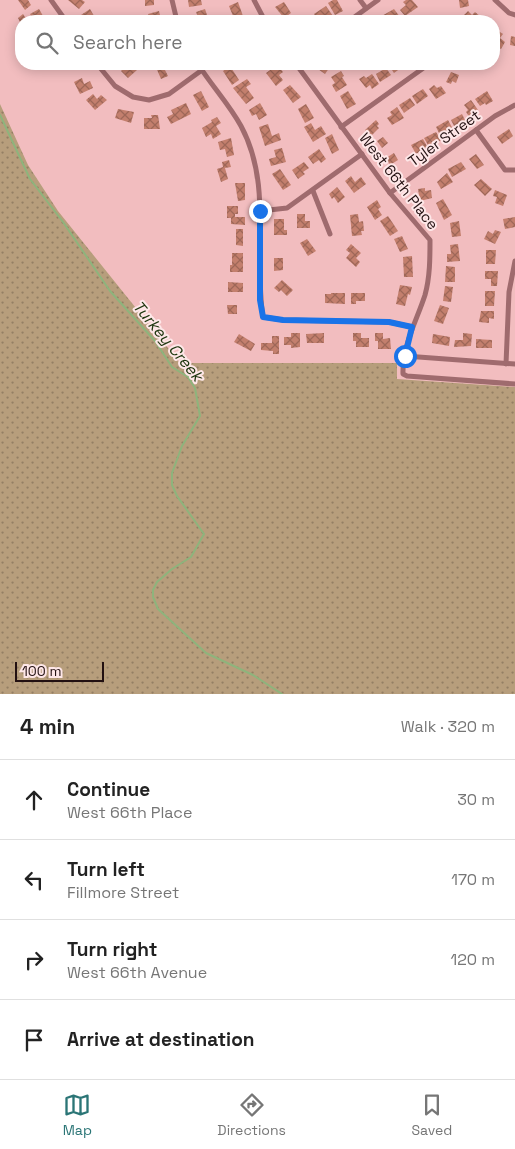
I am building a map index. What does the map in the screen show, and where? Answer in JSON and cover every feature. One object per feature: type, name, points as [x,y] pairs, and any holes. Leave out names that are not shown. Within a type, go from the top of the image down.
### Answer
[{"type":"street","points":[[51,0],[62,15]]},
{"type":"street","points":[[172,0],[176,15]]},
{"type":"street","points":[[254,0],[262,15]]},
{"type":"street","points":[[360,0],[366,8]]},
{"type":"street","points":[[357,15],[378,0]]},
{"type":"street","points":[[495,0],[512,14]]},
{"type":"street","points":[[102,70],[116,86],[133,97],[149,100],[169,94],[202,70],[241,126],[249,144],[258,185],[260,211],[260,300],[263,317],[283,320],[389,322],[412,327]]},
{"type":"street","name":"West 66th Place","points":[[300,70],[390,193],[430,240],[430,265],[425,294],[412,327],[405,356]]},
{"type":"street","points":[[341,127],[421,70]]},
{"type":"street","name":"Tyler Street","points":[[390,193],[494,116],[515,105]]},
{"type":"street","points":[[476,130],[505,170],[515,170]]},
{"type":"street","points":[[260,211],[288,208],[362,154]]},
{"type":"street","points":[[312,191],[330,234]]},
{"type":"street","points":[[506,364],[510,292],[515,261]]},
{"type":"street","points":[[515,364],[405,356],[403,374],[407,376],[515,384]]},
{"type":"shaded area","points":[[0,104],[28,165],[58,211],[180,363],[397,363],[397,379],[515,387],[515,694],[0,694]]},
{"type":"building","points":[[18,0],[28,0],[31,5],[25,10]]},
{"type":"building","points":[[68,0],[82,0],[85,2],[79,9]]},
{"type":"building","points":[[145,0],[154,0],[154,5],[145,6]]},
{"type":"building","points":[[188,0],[201,0],[202,5],[189,7]]},
{"type":"building","points":[[337,0],[343,11],[335,15],[328,3]]},
{"type":"building","points":[[412,0],[418,7],[404,15],[400,10],[406,5],[403,2]]},
{"type":"building","points":[[459,0],[468,0],[469,6],[460,8]]},
{"type":"building","points":[[238,2],[243,15],[233,15],[229,6]]},
{"type":"building","points":[[284,2],[291,13],[282,15],[275,7]]},
{"type":"building","points":[[326,6],[332,15],[315,15]]},
{"type":"building","points":[[39,9],[42,15],[31,15]]},
{"type":"building","points":[[90,9],[94,15],[81,15]]},
{"type":"building","points":[[205,9],[207,15],[197,15],[196,12]]},
{"type":"building","points":[[394,9],[398,15],[384,15]]},
{"type":"building","points":[[159,11],[160,15],[148,15]]},
{"type":"building","points":[[468,11],[472,15],[464,15]]},
{"type":"building","points":[[511,36],[515,37],[515,46],[510,45]]},
{"type":"building","points":[[500,38],[505,42],[500,48]]},
{"type":"building","points":[[122,70],[137,70],[128,78]]},
{"type":"building","points":[[157,70],[165,70],[168,76],[161,79]]},
{"type":"building","points":[[233,70],[239,80],[232,85],[223,71]]},
{"type":"building","points":[[270,70],[281,70],[283,72],[279,75],[283,80],[276,86],[266,73]]},
{"type":"building","points":[[319,70],[328,70],[325,74]]},
{"type":"building","points":[[383,70],[387,70],[391,75],[380,82],[376,74]]},
{"type":"building","points":[[341,71],[347,85],[336,92],[332,85],[335,83],[331,77]]},
{"type":"building","points":[[451,72],[459,75],[456,83],[452,81],[451,84],[446,82]]},
{"type":"building","points":[[372,74],[379,84],[372,89],[370,85],[366,88],[359,79],[364,76],[366,78]]},
{"type":"building","points":[[82,78],[84,84],[90,81],[93,88],[80,94],[74,82]]},
{"type":"building","points":[[247,79],[251,84],[246,87],[254,98],[246,104],[233,88]]},
{"type":"building","points":[[290,85],[301,97],[293,103],[283,90]]},
{"type":"building","points":[[434,85],[437,88],[441,86],[446,93],[436,99],[429,89]]},
{"type":"building","points":[[423,89],[428,96],[417,104],[412,96]]},
{"type":"building","points":[[201,91],[209,107],[202,111],[193,95]]},
{"type":"building","points":[[348,91],[356,104],[347,109],[340,96]]},
{"type":"building","points":[[487,91],[493,101],[480,106],[475,99]]},
{"type":"building","points":[[93,94],[97,99],[101,95],[107,100],[95,110],[86,100]]},
{"type":"building","points":[[410,98],[415,105],[404,113],[399,105]]},
{"type":"building","points":[[471,100],[478,110],[474,113],[476,115],[470,118],[466,112],[468,110],[464,105]]},
{"type":"building","points":[[186,103],[191,114],[171,124],[167,117],[173,114],[171,110]]},
{"type":"building","points":[[260,103],[267,115],[259,120],[256,114],[252,116],[249,110]]},
{"type":"building","points":[[306,104],[314,118],[305,123],[298,109]]},
{"type":"building","points":[[397,107],[404,118],[392,125],[387,118],[392,115],[390,112]]},
{"type":"building","points":[[118,109],[134,112],[131,123],[115,118]]},
{"type":"building","points":[[462,114],[466,122],[455,128],[451,120]]},
{"type":"building","points":[[151,115],[158,115],[160,129],[144,129],[144,118],[152,118]]},
{"type":"building","points":[[217,117],[221,123],[216,126],[221,134],[213,139],[211,134],[206,137],[202,128]]},
{"type":"building","points":[[376,120],[379,128],[371,136],[365,130]]},
{"type":"building","points":[[448,120],[454,131],[447,135],[445,132],[440,135],[436,127]]},
{"type":"building","points":[[311,123],[315,130],[321,126],[326,134],[313,142],[304,127]]},
{"type":"building","points":[[268,124],[272,136],[279,133],[281,140],[265,146],[259,127]]},
{"type":"building","points":[[509,129],[513,136],[502,144],[497,137]]},
{"type":"building","points":[[436,132],[441,140],[429,147],[424,138]]},
{"type":"building","points":[[332,134],[339,150],[332,154],[325,138]]},
{"type":"building","points":[[383,137],[388,143],[382,148],[377,141]]},
{"type":"building","points":[[231,138],[234,155],[227,157],[225,149],[220,150],[218,142]]},
{"type":"building","points":[[423,139],[428,148],[416,154],[411,145]]},
{"type":"building","points":[[282,148],[286,162],[271,166],[269,159],[276,157],[274,150]]},
{"type":"building","points":[[319,149],[326,159],[321,163],[319,160],[313,164],[308,157]]},
{"type":"building","points":[[394,153],[398,160],[390,165],[386,158]]},
{"type":"building","points":[[476,154],[484,165],[477,169],[469,159]]},
{"type":"building","points":[[229,160],[231,167],[225,168],[228,179],[221,182],[217,169],[223,167],[222,162]]},
{"type":"building","points":[[304,162],[309,168],[298,179],[292,170]]},
{"type":"building","points":[[461,162],[466,169],[452,177],[448,169]]},
{"type":"building","points":[[280,169],[291,185],[283,190],[272,174]]},
{"type":"building","points":[[447,173],[453,182],[441,189],[437,182]]},
{"type":"building","points":[[351,176],[355,182],[361,177],[366,184],[354,193],[345,181]]},
{"type":"building","points":[[481,179],[492,189],[485,196],[474,185]]},
{"type":"building","points":[[235,183],[245,183],[245,200],[238,201]]},
{"type":"building","points":[[337,187],[345,197],[338,203],[329,194]]},
{"type":"building","points":[[425,188],[425,191],[431,190],[432,198],[420,201],[418,189]]},
{"type":"building","points":[[495,190],[507,195],[503,206],[495,203],[497,197],[493,196]]},
{"type":"building","points":[[443,199],[452,215],[444,220],[436,203]]},
{"type":"building","points":[[377,200],[381,207],[378,209],[382,215],[375,220],[367,207]]},
{"type":"building","points":[[227,206],[238,206],[238,214],[235,214],[235,217],[245,217],[245,225],[231,224],[231,218],[227,218]]},
{"type":"building","points":[[297,214],[305,214],[305,221],[310,221],[310,228],[297,228]]},
{"type":"building","points":[[358,214],[359,222],[363,221],[364,231],[361,231],[362,235],[352,236],[350,215]]},
{"type":"building","points":[[388,216],[398,231],[390,236],[380,221]]},
{"type":"building","points":[[515,217],[515,227],[505,229],[503,219]]},
{"type":"building","points":[[274,219],[284,219],[284,230],[287,230],[287,235],[274,235]]},
{"type":"building","points":[[459,221],[461,236],[452,237],[450,223]]},
{"type":"building","points":[[236,229],[243,229],[243,246],[236,245]]},
{"type":"building","points":[[495,230],[501,232],[495,244],[484,239],[488,231],[493,234]]},
{"type":"building","points":[[402,236],[408,249],[400,252],[394,239]]},
{"type":"building","points":[[307,239],[316,251],[308,256],[300,243]]},
{"type":"building","points":[[351,244],[361,253],[356,258],[360,262],[356,267],[346,258],[350,253],[346,250]]},
{"type":"building","points":[[458,244],[460,261],[447,262],[447,254],[451,254],[450,245]]},
{"type":"building","points":[[486,250],[496,250],[495,264],[486,264]]},
{"type":"building","points":[[232,253],[243,253],[243,272],[230,272]]},
{"type":"building","points":[[412,256],[413,277],[404,277],[403,257]]},
{"type":"building","points":[[274,258],[283,258],[283,270],[274,271]]},
{"type":"building","points":[[446,266],[455,267],[455,282],[445,282]]},
{"type":"building","points":[[485,271],[498,271],[497,286],[491,286],[491,279],[485,279]]},
{"type":"building","points":[[282,280],[293,290],[287,296],[281,290],[279,292],[274,288]]},
{"type":"building","points":[[228,282],[243,283],[243,292],[228,292]]},
{"type":"building","points":[[400,285],[412,287],[405,306],[396,304]]},
{"type":"building","points":[[445,286],[453,287],[451,302],[443,301]]},
{"type":"building","points":[[485,291],[495,291],[494,306],[485,306]]},
{"type":"building","points":[[345,293],[345,304],[325,303],[325,294]]},
{"type":"building","points":[[351,293],[365,293],[365,301],[356,301],[356,304],[351,304]]},
{"type":"building","points":[[227,305],[237,305],[237,314],[228,314]]},
{"type":"building","points":[[440,305],[449,308],[443,324],[434,321]]},
{"type":"building","points":[[481,311],[494,311],[494,319],[489,318],[489,323],[479,322]]},
{"type":"building","points":[[291,333],[300,333],[300,347],[291,348],[291,345],[284,345],[284,337],[291,337]]},
{"type":"building","points":[[324,333],[324,343],[307,343],[306,334]]},
{"type":"building","points":[[353,333],[361,333],[361,338],[369,338],[369,347],[356,347],[356,341],[353,341]]},
{"type":"building","points":[[375,333],[383,333],[383,339],[390,338],[391,349],[378,349]]},
{"type":"building","points":[[463,333],[472,334],[471,346],[454,347],[455,340],[463,340]]},
{"type":"building","points":[[239,334],[255,344],[251,351],[234,342]]},
{"type":"building","points":[[433,334],[450,337],[449,346],[432,343]]},
{"type":"building","points":[[272,336],[279,336],[279,354],[273,354],[273,351],[261,350],[261,343],[272,343]]},
{"type":"building","points":[[476,339],[492,340],[492,348],[476,348]]},
{"type":"waterway","name":"Turkey Creek","points":[[0,115],[30,179],[63,222],[110,291],[155,341],[172,367],[188,377],[195,388],[200,416],[182,446],[172,473],[172,485],[177,496],[204,534],[191,557],[172,569],[157,582],[153,590],[153,597],[158,609],[206,653],[253,675],[282,694]]},
{"type":"route","points":[[260,211],[260,300],[263,317],[283,320],[389,322],[412,327],[405,356]]}]
